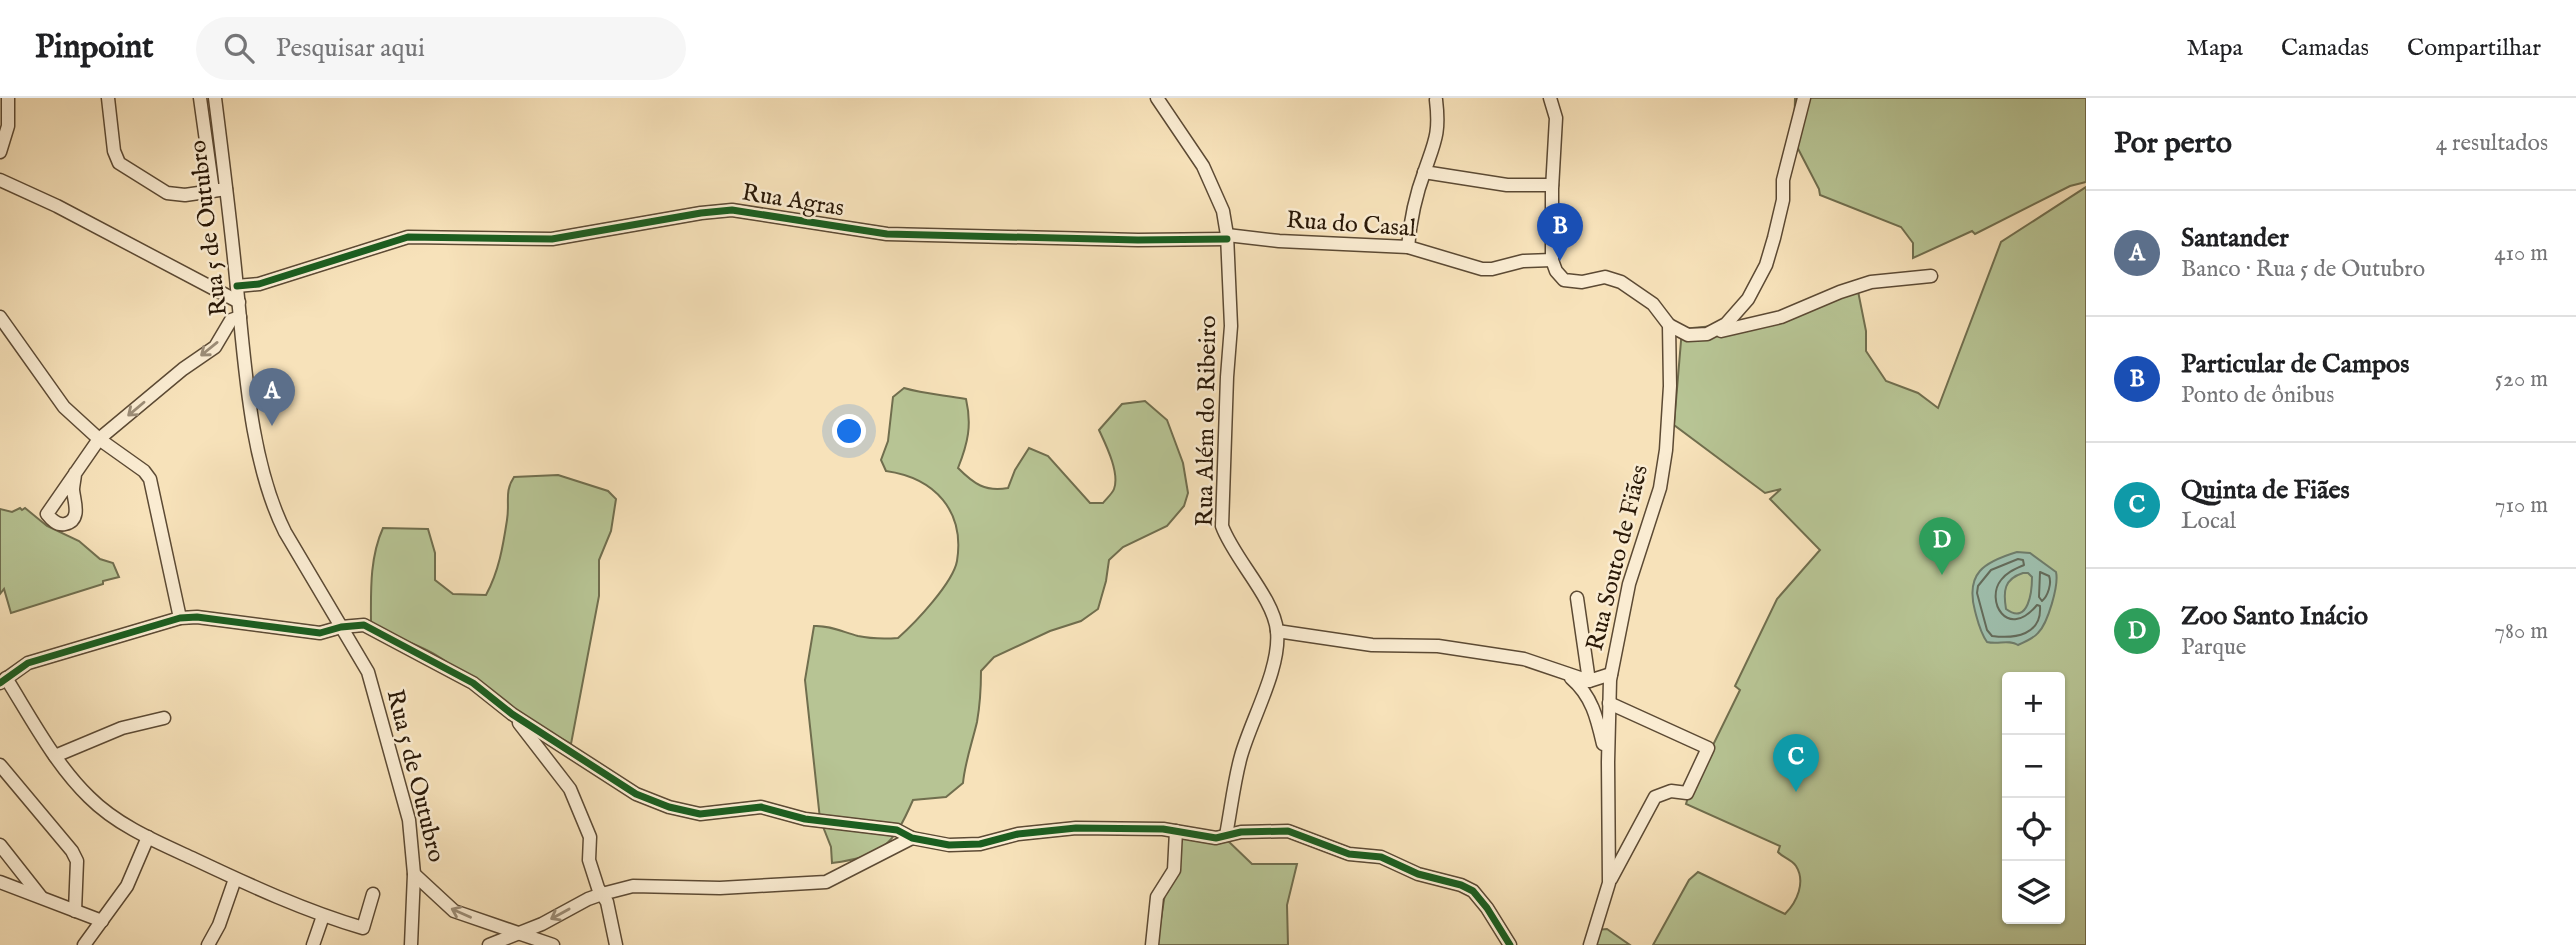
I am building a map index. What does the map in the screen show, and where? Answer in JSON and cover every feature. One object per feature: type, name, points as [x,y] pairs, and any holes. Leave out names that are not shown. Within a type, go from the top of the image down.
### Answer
[{"type":"street","points":[[0,152],[8,126],[8,98]]},
{"type":"street","points":[[108,98],[114,151],[119,163],[167,193],[185,195],[219,190]]},
{"type":"street","name":"Rua 5 de Outubro","points":[[200,98],[237,286],[250,407],[275,512],[368,672],[409,820],[414,874],[454,911],[553,945]]},
{"type":"street","name":"Rua 5 de Outubro","points":[[215,98],[219,190]]},
{"type":"street","name":"Rua Além do Ribeiro","points":[[1157,98],[1203,166],[1223,211],[1227,237],[1231,326],[1222,526],[1227,540],[1271,612],[1277,631]]},
{"type":"street","points":[[1550,98],[1556,118],[1552,185],[1552,260],[1556,271],[1564,280],[1581,282],[1605,277],[1620,282],[1653,304],[1669,325],[1688,335],[1707,334],[1781,317],[1871,282],[1931,276]]},
{"type":"street","points":[[1707,334],[1726,324],[1748,299],[1766,265],[1783,200],[1783,180],[1804,98]]},
{"type":"street","points":[[1408,247],[1424,172],[1435,145],[1439,122],[1436,100]]},
{"type":"street","points":[[1424,172],[1507,185],[1552,185]]},
{"type":"street","points":[[0,180],[57,206],[239,302]]},
{"type":"street","name":"Rua Agras","points":[[237,286],[259,284],[408,237],[552,239],[732,210],[887,234],[1150,240],[1227,237]]},
{"type":"street","name":"Rua do Casal","points":[[1227,237],[1408,247],[1482,269],[1522,261],[1552,260]]},
{"type":"street","points":[[0,317],[64,407],[100,439],[144,471],[150,479],[180,618]]},
{"type":"street","points":[[75,473],[100,439],[183,369],[215,347],[231,320],[240,317]]},
{"type":"street","name":"Rua Souto de Fiães","points":[[1590,945],[1609,883],[1608,762],[1611,674],[1629,584],[1660,488],[1666,450],[1670,386],[1669,325]]},
{"type":"street","points":[[1577,598],[1589,681]]},
{"type":"street","points":[[373,894],[363,928],[323,916],[235,879],[113,818],[87,796],[55,756],[3,681],[28,663],[180,618],[197,617],[320,633],[341,627],[364,625],[473,683],[512,714],[636,794],[669,807],[700,814],[761,807],[805,819],[897,830],[912,838],[949,845],[980,844],[1018,834],[1076,828],[1163,829],[1203,837],[1241,832],[1288,831],[1349,854],[1381,857],[1418,874],[1461,885],[1473,891],[1510,945]]},
{"type":"street","points":[[1226,835],[1241,756],[1276,652],[1277,631],[1372,645],[1438,646],[1524,659],[1589,681],[1611,674]]},
{"type":"street","points":[[1566,674],[1581,687],[1594,707],[1608,762]]},
{"type":"street","points":[[1609,703],[1708,748],[1687,793],[1671,791],[1655,797],[1609,883]]},
{"type":"street","points":[[512,714],[570,789],[590,837],[589,860],[598,888],[607,902],[617,945]]},
{"type":"street","points":[[55,756],[122,728],[164,718]]},
{"type":"street","points":[[556,772],[564,760],[575,754]]},
{"type":"street","points":[[0,765],[72,851],[77,861],[75,911]]},
{"type":"street","points":[[1152,945],[1157,897],[1174,870],[1175,831]]},
{"type":"street","points":[[84,945],[127,886],[148,837]]},
{"type":"street","points":[[489,945],[519,934],[602,894],[633,886],[720,888],[826,882],[912,838]]},
{"type":"street","points":[[0,845],[42,898]]},
{"type":"street","points":[[15,888],[21,871]]},
{"type":"street","points":[[411,945],[414,874]]},
{"type":"street","points":[[208,945],[219,925],[235,879]]},
{"type":"street","points":[[0,882],[102,921]]},
{"type":"street","points":[[313,945],[323,916]]},
{"type":"green space","points":[[1795,98],[2086,98],[2086,182],[2070,186],[1975,234],[1972,231],[1913,258],[1913,243],[1901,227],[1820,195],[1794,141]]},
{"type":"green space","points":[[2086,187],[2086,945],[1653,945],[1689,880],[1698,872],[1785,914],[1796,898],[1800,885],[1799,872],[1794,864],[1778,852],[1780,846],[1686,804],[1740,690],[1735,686],[1777,599],[1820,550],[1770,499],[1781,489],[1765,493],[1674,425],[1682,329],[1780,320],[1858,291],[1866,331],[1866,351],[1886,381],[1918,393],[1938,408],[2001,242]]},
{"type":"green space","points":[[904,388],[966,399],[968,434],[958,468],[975,482],[986,488],[1008,488],[1015,470],[1029,448],[1048,456],[1090,503],[1103,503],[1113,491],[1115,482],[1111,459],[1099,430],[1122,404],[1145,401],[1167,420],[1183,463],[1188,493],[1184,506],[1167,526],[1123,547],[1109,560],[1098,609],[1081,621],[1050,631],[994,657],[981,671],[978,716],[963,783],[946,797],[913,800],[899,828],[884,846],[863,857],[832,863],[831,847],[820,819],[805,680],[814,626],[868,638],[898,638],[941,591],[957,561],[956,527],[943,500],[919,481],[886,471],[881,460],[888,441],[893,397]]},
{"type":"green space","points":[[558,475],[608,491],[616,499],[611,531],[599,560],[599,596],[571,744],[436,655],[371,627],[373,564],[383,528],[428,529],[435,553],[435,580],[453,594],[486,595],[500,558],[507,520],[508,492],[514,477]]},
{"type":"green space","points":[[25,508],[47,526],[79,541],[100,559],[113,563],[119,577],[11,613],[4,589],[0,594],[0,509],[12,512]]},
{"type":"green space","points":[[1174,835],[1225,838],[1252,864],[1297,864],[1287,905],[1288,945],[1157,945]]},
{"type":"green space","points":[[1607,929],[1630,945],[1590,945],[1595,930]]},
{"type":"water","points":[[2017,552],[2030,553],[2056,572],[2049,613],[2042,628],[2029,640],[2018,645],[2011,642],[1987,642],[1975,611],[1975,578],[1995,560]],"holes":[[[2028,573],[2032,577],[2028,604],[2020,613],[2014,613],[2006,609],[2006,586],[2017,576]]]},
{"type":"cycle path","points":[[237,286],[259,284],[408,237],[552,239],[732,210],[887,234],[1138,240],[1227,239]]},
{"type":"cycle path","points":[[0,683],[28,663],[180,618],[197,617],[320,633],[341,627],[364,625],[473,683],[512,714],[636,794],[669,807],[700,814],[761,807],[805,819],[897,830],[912,838],[949,845],[980,844],[1018,834],[1076,828],[1163,829],[1216,838],[1241,832],[1288,831],[1349,854],[1381,857],[1418,874],[1461,885],[1473,891],[1510,945]]},
{"type":"place","name":"Particular de Campos","points":[[1560,261]]},
{"type":"place","name":"Santander","points":[[272,426]]},
{"type":"place","name":"Zoo Santo Inácio","points":[[1942,575]]},
{"type":"place","name":"Quinta de Fiães","points":[[1796,792]]}]
